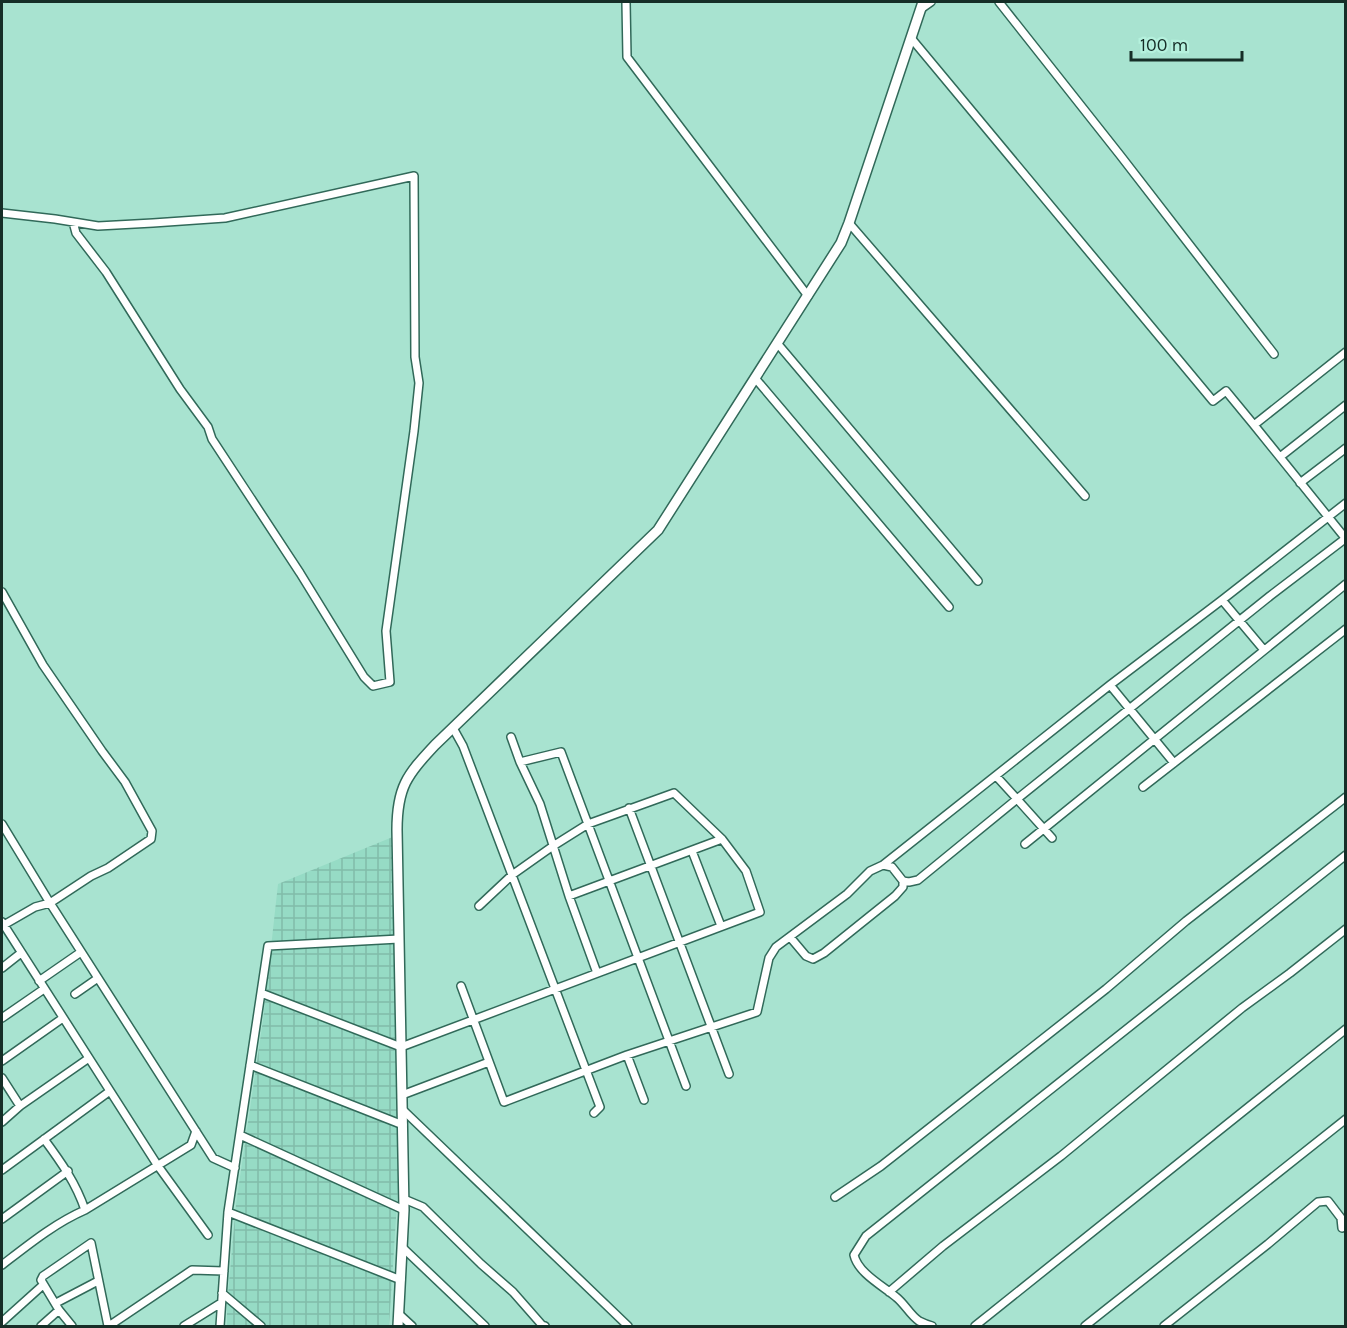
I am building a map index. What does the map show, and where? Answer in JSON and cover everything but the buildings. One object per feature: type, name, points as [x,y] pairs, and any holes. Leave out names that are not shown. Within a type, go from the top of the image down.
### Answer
[{"type":"main road","points":[[398,1326],[404,1210],[397,809],[401,791],[407,777],[420,761],[658,530],[841,243],[922,5]]},
{"type":"street","points":[[626,2],[627,57],[808,296]]},
{"type":"street","points":[[922,5],[931,2]]},
{"type":"street","points":[[999,2],[1274,354]]},
{"type":"street","points":[[903,881],[918,880],[1345,538],[1226,392],[1213,401],[911,38]]},
{"type":"street","points":[[2,213],[73,222],[98,226],[225,218],[414,176],[415,357],[419,383],[386,631],[390,682],[373,686],[364,677],[300,573],[212,439],[208,427],[180,389],[106,272],[76,233],[73,222]]},
{"type":"street","points":[[849,223],[1085,496]]},
{"type":"street","points":[[777,343],[978,581]]},
{"type":"street","points":[[1254,425],[1346,352]]},
{"type":"street","points":[[755,378],[949,607]]},
{"type":"street","points":[[1280,457],[1346,405]]},
{"type":"street","points":[[1300,483],[1346,448]]},
{"type":"street","points":[[460,986],[504,1102],[627,1055],[757,1012],[769,958],[776,948],[847,894],[870,871],[883,865],[1110,685],[1346,503]]},
{"type":"street","points":[[1025,844],[1346,584]]},
{"type":"street","points":[[2,592],[43,665],[125,782],[152,831],[151,839],[108,868],[50,903],[35,907],[2,924],[158,1166],[208,1235]]},
{"type":"street","points":[[1222,600],[1264,650]]},
{"type":"street","points":[[1143,787],[1346,629]]},
{"type":"street","points":[[1110,685],[1174,762]]},
{"type":"street","points":[[453,728],[463,746],[600,1107],[594,1113]]},
{"type":"street","points":[[511,737],[540,804],[569,896],[597,973]]},
{"type":"street","points":[[520,762],[561,752],[686,1086]]},
{"type":"street","points":[[996,776],[1052,838]]},
{"type":"street","points":[[261,993],[401,1047],[760,912],[746,871],[722,840],[674,793],[588,824],[512,875],[479,906]]},
{"type":"street","points":[[835,1197],[881,1166],[1106,989],[1186,921],[1346,796]]},
{"type":"street","points":[[629,808],[729,1074]]},
{"type":"street","points":[[2,824],[213,1158],[235,1168]]},
{"type":"street","points":[[569,896],[722,840]]},
{"type":"street","points":[[692,851],[722,926]]},
{"type":"street","points":[[932,1326],[918,1320],[898,1298],[868,1275],[855,1260],[854,1255],[866,1236],[1346,855]]},
{"type":"street","points":[[790,937],[806,956],[813,959],[824,953],[903,888],[903,881],[892,867],[883,865]]},
{"type":"street","points":[[889,1292],[943,1246],[1061,1156],[1242,1008],[1346,929]]},
{"type":"street","points":[[220,1326],[228,1212],[268,946],[399,939]]},
{"type":"street","points":[[39,981],[81,952]]},
{"type":"street","points":[[2,968],[21,954]]},
{"type":"street","points":[[75,994],[98,978]]},
{"type":"street","points":[[2,1018],[44,989]]},
{"type":"street","points":[[2,1061],[63,1018]]},
{"type":"street","points":[[975,1326],[1346,1029]]},
{"type":"street","points":[[627,1055],[644,1100]]},
{"type":"street","points":[[2,1122],[20,1106],[89,1058]]},
{"type":"street","points":[[402,1095],[489,1062]]},
{"type":"street","points":[[250,1065],[403,1125]]},
{"type":"street","points":[[2,1078],[20,1106]]},
{"type":"street","points":[[2,1170],[110,1091]]},
{"type":"street","points":[[402,1109],[628,1326]]},
{"type":"street","points":[[1085,1326],[1346,1119]]},
{"type":"street","points":[[2,1264],[73,1215],[85,1210],[191,1145],[196,1131]]},
{"type":"street","points":[[240,1135],[404,1210]]},
{"type":"street","points":[[44,1139],[68,1171],[85,1210]]},
{"type":"street","points":[[2,1219],[68,1171]]},
{"type":"street","points":[[404,1199],[423,1207],[513,1292],[545,1326]]},
{"type":"street","points":[[1164,1326],[1318,1202],[1328,1201],[1341,1218],[1342,1228],[1346,1225]]},
{"type":"street","points":[[228,1212],[401,1280]]},
{"type":"street","points":[[72,1326],[57,1307],[42,1280],[43,1276],[91,1243],[108,1326],[192,1270],[224,1271]]},
{"type":"street","points":[[402,1247],[485,1326]]},
{"type":"street","points":[[41,1326],[57,1307],[98,1281]]},
{"type":"street","points":[[2,1322],[43,1285]]},
{"type":"street","points":[[222,1293],[261,1326]]},
{"type":"street","points":[[184,1326],[221,1302]]},
{"type":"street","points":[[399,1314],[412,1326]]},
{"type":"shaded area","points":[[395,836],[399,1173],[389,1326],[227,1326],[236,1204],[263,1020],[278,884]]}]
